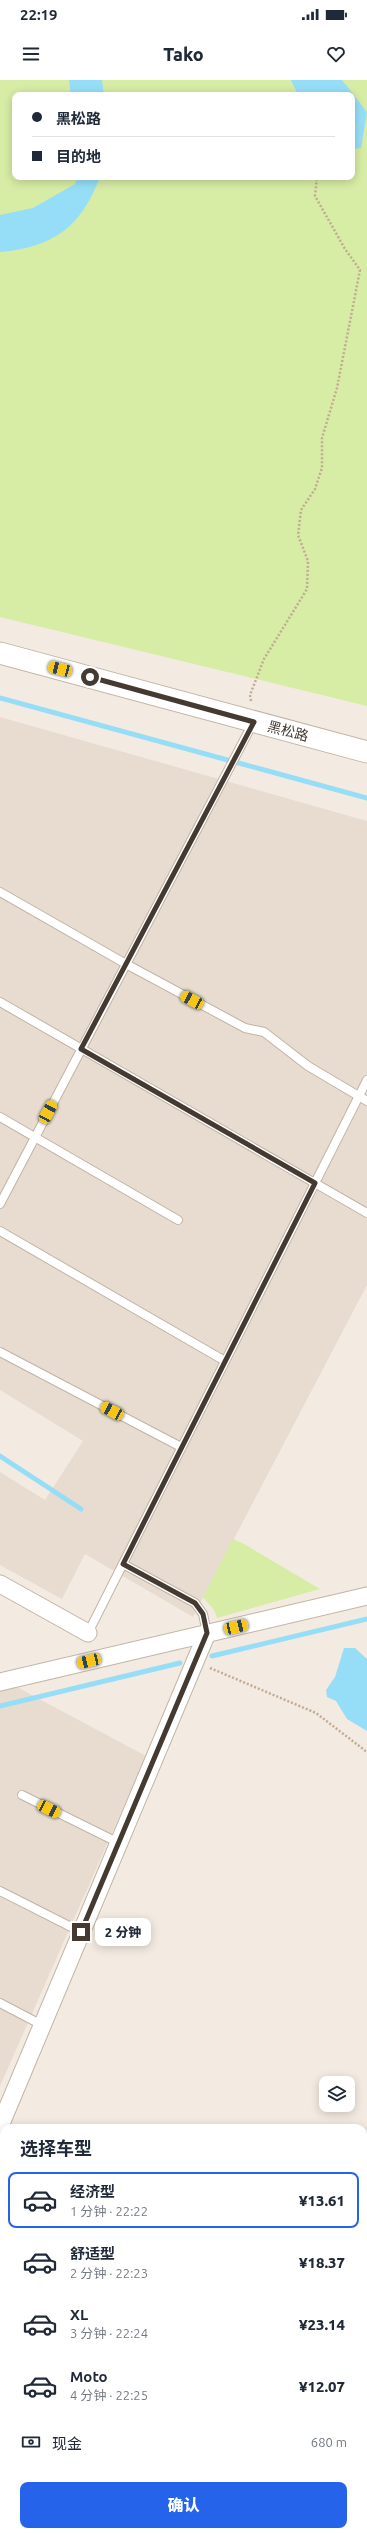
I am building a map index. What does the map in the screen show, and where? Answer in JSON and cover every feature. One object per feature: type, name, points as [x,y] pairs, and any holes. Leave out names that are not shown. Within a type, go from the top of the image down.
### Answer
[{"type":"street","name":"黑松路","points":[[0,653],[367,752]]},
{"type":"street","points":[[0,1584],[88,1632]]},
{"type":"street","points":[[0,1682],[367,1596]]},
{"type":"street","points":[[1,2124],[207,1633]]},
{"type":"lane","points":[[0,1204],[254,722]]},
{"type":"lane","points":[[0,892],[126,964],[245,1028],[264,1032],[308,1066],[367,1101]]},
{"type":"lane","points":[[0,1002],[367,1213]]},
{"type":"lane","points":[[88,1632],[367,1080]]},
{"type":"lane","points":[[0,1117],[178,1220]]},
{"type":"lane","points":[[0,1231],[225,1361]]},
{"type":"lane","points":[[0,1352],[182,1447]]},
{"type":"lane","points":[[123,1564],[195,1603],[203,1614],[207,1633]]},
{"type":"lane","points":[[22,1795],[119,1843]]},
{"type":"lane","points":[[0,1891],[81,1932]]},
{"type":"lane","points":[[0,2003],[42,2026]]},
{"type":"path","points":[[254,722],[250,695],[261,666],[307,589],[308,561],[298,535],[301,510],[315,489],[322,468],[322,438],[338,388],[360,270],[345,249],[315,196],[317,180]]},
{"type":"path","points":[[195,1662],[316,1713],[367,1752]]},
{"type":"shaded area","points":[[0,717],[367,821],[367,1285],[193,1617],[85,1554],[62,1599],[0,1565],[0,1472],[45,1500],[83,1441],[0,1390]]},
{"type":"shaded area","points":[[0,1678],[146,1756],[0,2086]]},
{"type":"green space","points":[[0,80],[367,80],[367,706],[0,617]]},
{"type":"green space","points":[[233,1539],[320,1589],[217,1618],[214,1610],[203,1597]]},
{"type":"water","points":[[69,80],[102,80],[104,92],[71,92]]},
{"type":"water","points":[[291,80],[342,80],[351,92],[297,92]]},
{"type":"water","points":[[355,97],[367,112],[361,148],[355,149]]},
{"type":"water","points":[[77,180],[99,180],[84,209],[63,231],[36,245],[0,252],[0,215],[33,208],[75,184]]},
{"type":"water","points":[[344,1648],[355,1648],[367,1659],[367,1731],[347,1719],[336,1701],[327,1697],[326,1690],[335,1677]]},
{"type":"waterway","points":[[0,698],[367,798]]},
{"type":"waterway","points":[[0,1456],[81,1509]]},
{"type":"waterway","points":[[212,1656],[367,1619]]},
{"type":"waterway","points":[[0,1706],[180,1663]]},
{"type":"route","points":[[81,1932],[207,1633],[203,1614],[195,1603],[123,1564],[315,1183],[81,1049],[254,722],[90,677]]}]
